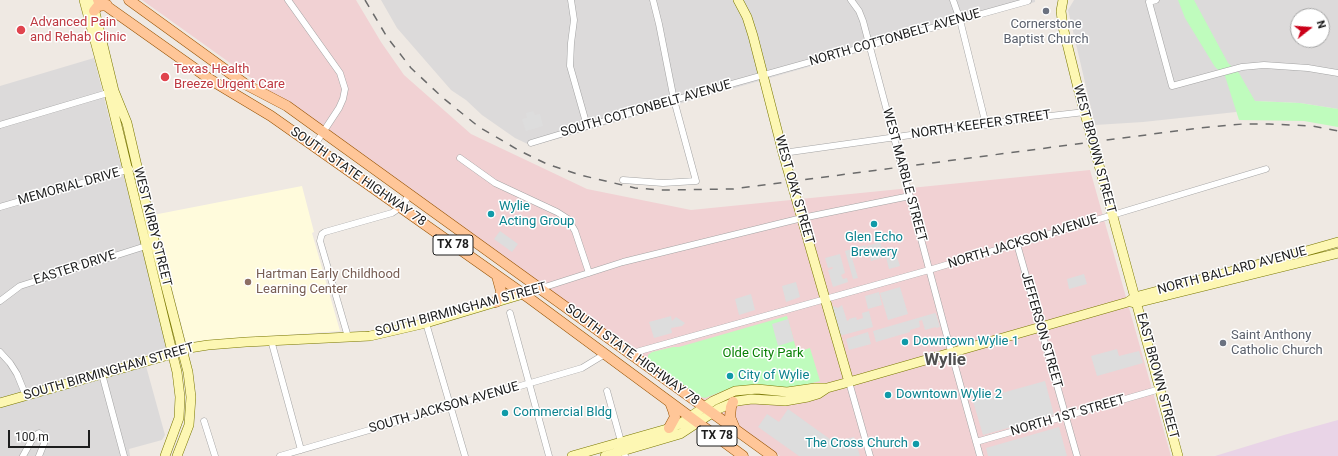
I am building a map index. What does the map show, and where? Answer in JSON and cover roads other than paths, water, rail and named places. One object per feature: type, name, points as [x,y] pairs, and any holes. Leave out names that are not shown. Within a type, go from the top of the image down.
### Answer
[{"type":"main road","name":"WEST KIRBY STREET","points":[[84,0],[111,92],[127,123],[138,167],[150,244],[177,372],[180,397],[179,418],[165,456]]},
{"type":"main road","name":"WEST KIRBY STREET","points":[[92,0],[127,170],[183,349],[188,372],[191,397],[189,425],[177,456]]},
{"type":"main road","name":"SOUTH STATE HIGHWAY 78","points":[[129,0],[245,84],[287,106],[707,410]]},
{"type":"main road","name":"WEST OAK STREET","points":[[738,0],[747,18],[783,153],[848,382]]},
{"type":"main road","name":"WEST BROWN STREET","points":[[1063,0],[1061,11],[1063,27],[1133,301]]},
{"type":"main road","points":[[94,11],[103,3]]},
{"type":"main road","name":"SOUTH STATE HIGHWAY 78","points":[[103,3],[211,80],[271,116],[401,207],[523,294],[694,420]]},
{"type":"main road","points":[[211,80],[222,67]]},
{"type":"main road","name":"NORTH BALLARD AVENUE","points":[[827,388],[1338,242]]},
{"type":"main road","name":"NORTH BALLARD AVENUE","points":[[1133,301],[1338,253]]},
{"type":"main road","points":[[496,302],[502,291],[497,276]]},
{"type":"main road","name":"SOUTH BIRMINGHAM STREET","points":[[0,403],[172,354],[183,349],[208,345],[272,340],[348,337],[384,333],[426,323],[523,294]]},
{"type":"main road","name":"EAST BROWN STREET","points":[[1133,301],[1160,389],[1178,456]]},
{"type":"main road","points":[[605,456],[625,454],[685,431],[694,420],[721,396],[741,390],[757,389],[788,392],[815,388],[827,388]]},
{"type":"main road","points":[[707,410],[752,398],[785,401],[798,399],[818,394],[827,388]]},
{"type":"main road","points":[[669,428],[675,417],[670,402]]},
{"type":"main road","points":[[733,402],[730,416],[735,429]]},
{"type":"main road","name":"TX 78","points":[[707,410],[772,456]]},
{"type":"main road","points":[[572,456],[694,420]]},
{"type":"main road","name":"TX 78","points":[[694,420],[744,456]]},
{"type":"street","points":[[288,0],[340,73],[345,89],[339,108],[314,146]]},
{"type":"street","points":[[571,0],[574,20],[570,43],[570,66],[587,126]]},
{"type":"street","points":[[623,180],[663,183],[696,181],[674,100],[653,0]]},
{"type":"street","name":"WEST MARBLE STREET","points":[[851,0],[859,11],[870,46],[951,353],[980,456]]},
{"type":"street","points":[[953,0],[960,20],[986,125]]},
{"type":"street","points":[[1156,0],[1149,2],[1172,86],[1242,67],[1264,65],[1308,68],[1338,73]]},
{"type":"street","name":"NORTH COTTONBELT AVENUE","points":[[762,76],[1028,1]]},
{"type":"street","name":"SOUTH COTTONBELT AVENUE","points":[[530,143],[674,100],[762,76]]},
{"type":"street","points":[[0,125],[111,92]]},
{"type":"street","name":"NORTH KEEFER STREET","points":[[783,153],[1024,119],[1085,112]]},
{"type":"street","points":[[460,158],[495,183],[557,212],[568,219],[575,230],[589,272]]},
{"type":"street","name":"MEMORIAL DRIVE","points":[[0,207],[138,167]]},
{"type":"street","name":"NORTH JACKSON AVENUE","points":[[825,299],[929,270],[1266,169]]},
{"type":"street","points":[[348,337],[320,240],[322,234],[392,214],[401,207],[410,194]]},
{"type":"street","name":"SOUTH BIRMINGHAM STREET","points":[[523,294],[623,262],[802,218],[910,196]]},
{"type":"street","name":"EASTER DRIVE","points":[[0,301],[20,286],[150,244]]},
{"type":"street","name":"JEFFERSON STREET","points":[[1017,244],[1077,456]]},
{"type":"street","points":[[629,354],[825,299]]},
{"type":"street","points":[[510,313],[549,456]]},
{"type":"street","points":[[426,323],[464,456]]},
{"type":"street","points":[[272,340],[301,450]]},
{"type":"street","points":[[0,352],[17,374],[26,396]]},
{"type":"street","name":"SOUTH JACKSON AVENUE","points":[[280,456],[582,368],[605,354]]},
{"type":"street","points":[[102,374],[124,456]]},
{"type":"street","points":[[848,382],[870,456]]},
{"type":"street","name":"NORTH 1ST STREET","points":[[976,442],[1160,389]]},
{"type":"street","points":[[607,391],[625,454]]},
{"type":"street","points":[[204,421],[215,456]]},
{"type":"street","points":[[23,456],[34,436],[39,433],[43,436],[45,441],[39,456]]},
{"type":"railway","points":[[365,0],[387,37],[411,68],[443,98],[479,127],[520,151],[547,164],[580,175],[635,188],[661,190],[733,189],[1199,128],[1243,124],[1312,126],[1338,131]]},
{"type":"place","name":"Cornerstone Baptist Church","points":[[1046,11]]},
{"type":"place","name":"Advanced Pain and Rehab Clinic","points":[[21,30]]},
{"type":"place","name":"Texas Health Breeze Urgent Care","points":[[165,77]]},
{"type":"place","name":"Wylie Acting Group","points":[[491,214]]},
{"type":"place","name":"Glen Echo Brewery","points":[[874,224]]},
{"type":"place","name":"Hartman Early Childhood Learning Center","points":[[248,282]]},
{"type":"place","name":"Downtown Wylie 1","points":[[905,342]]},
{"type":"place","name":"Saint Anthony Catholic Church","points":[[1223,343]]},
{"type":"place","name":"City of Wylie","points":[[730,376]]},
{"type":"place","name":"Downtown Wylie 2","points":[[888,395]]},
{"type":"place","name":"Commercial Bldg","points":[[505,413]]},
{"type":"place","name":"The Cross Church","points":[[916,444]]},
{"type":"district","name":"Wylie","points":[[945,361]]},
{"type":"park label","name":"Olde City Park","points":[[763,354]]}]
